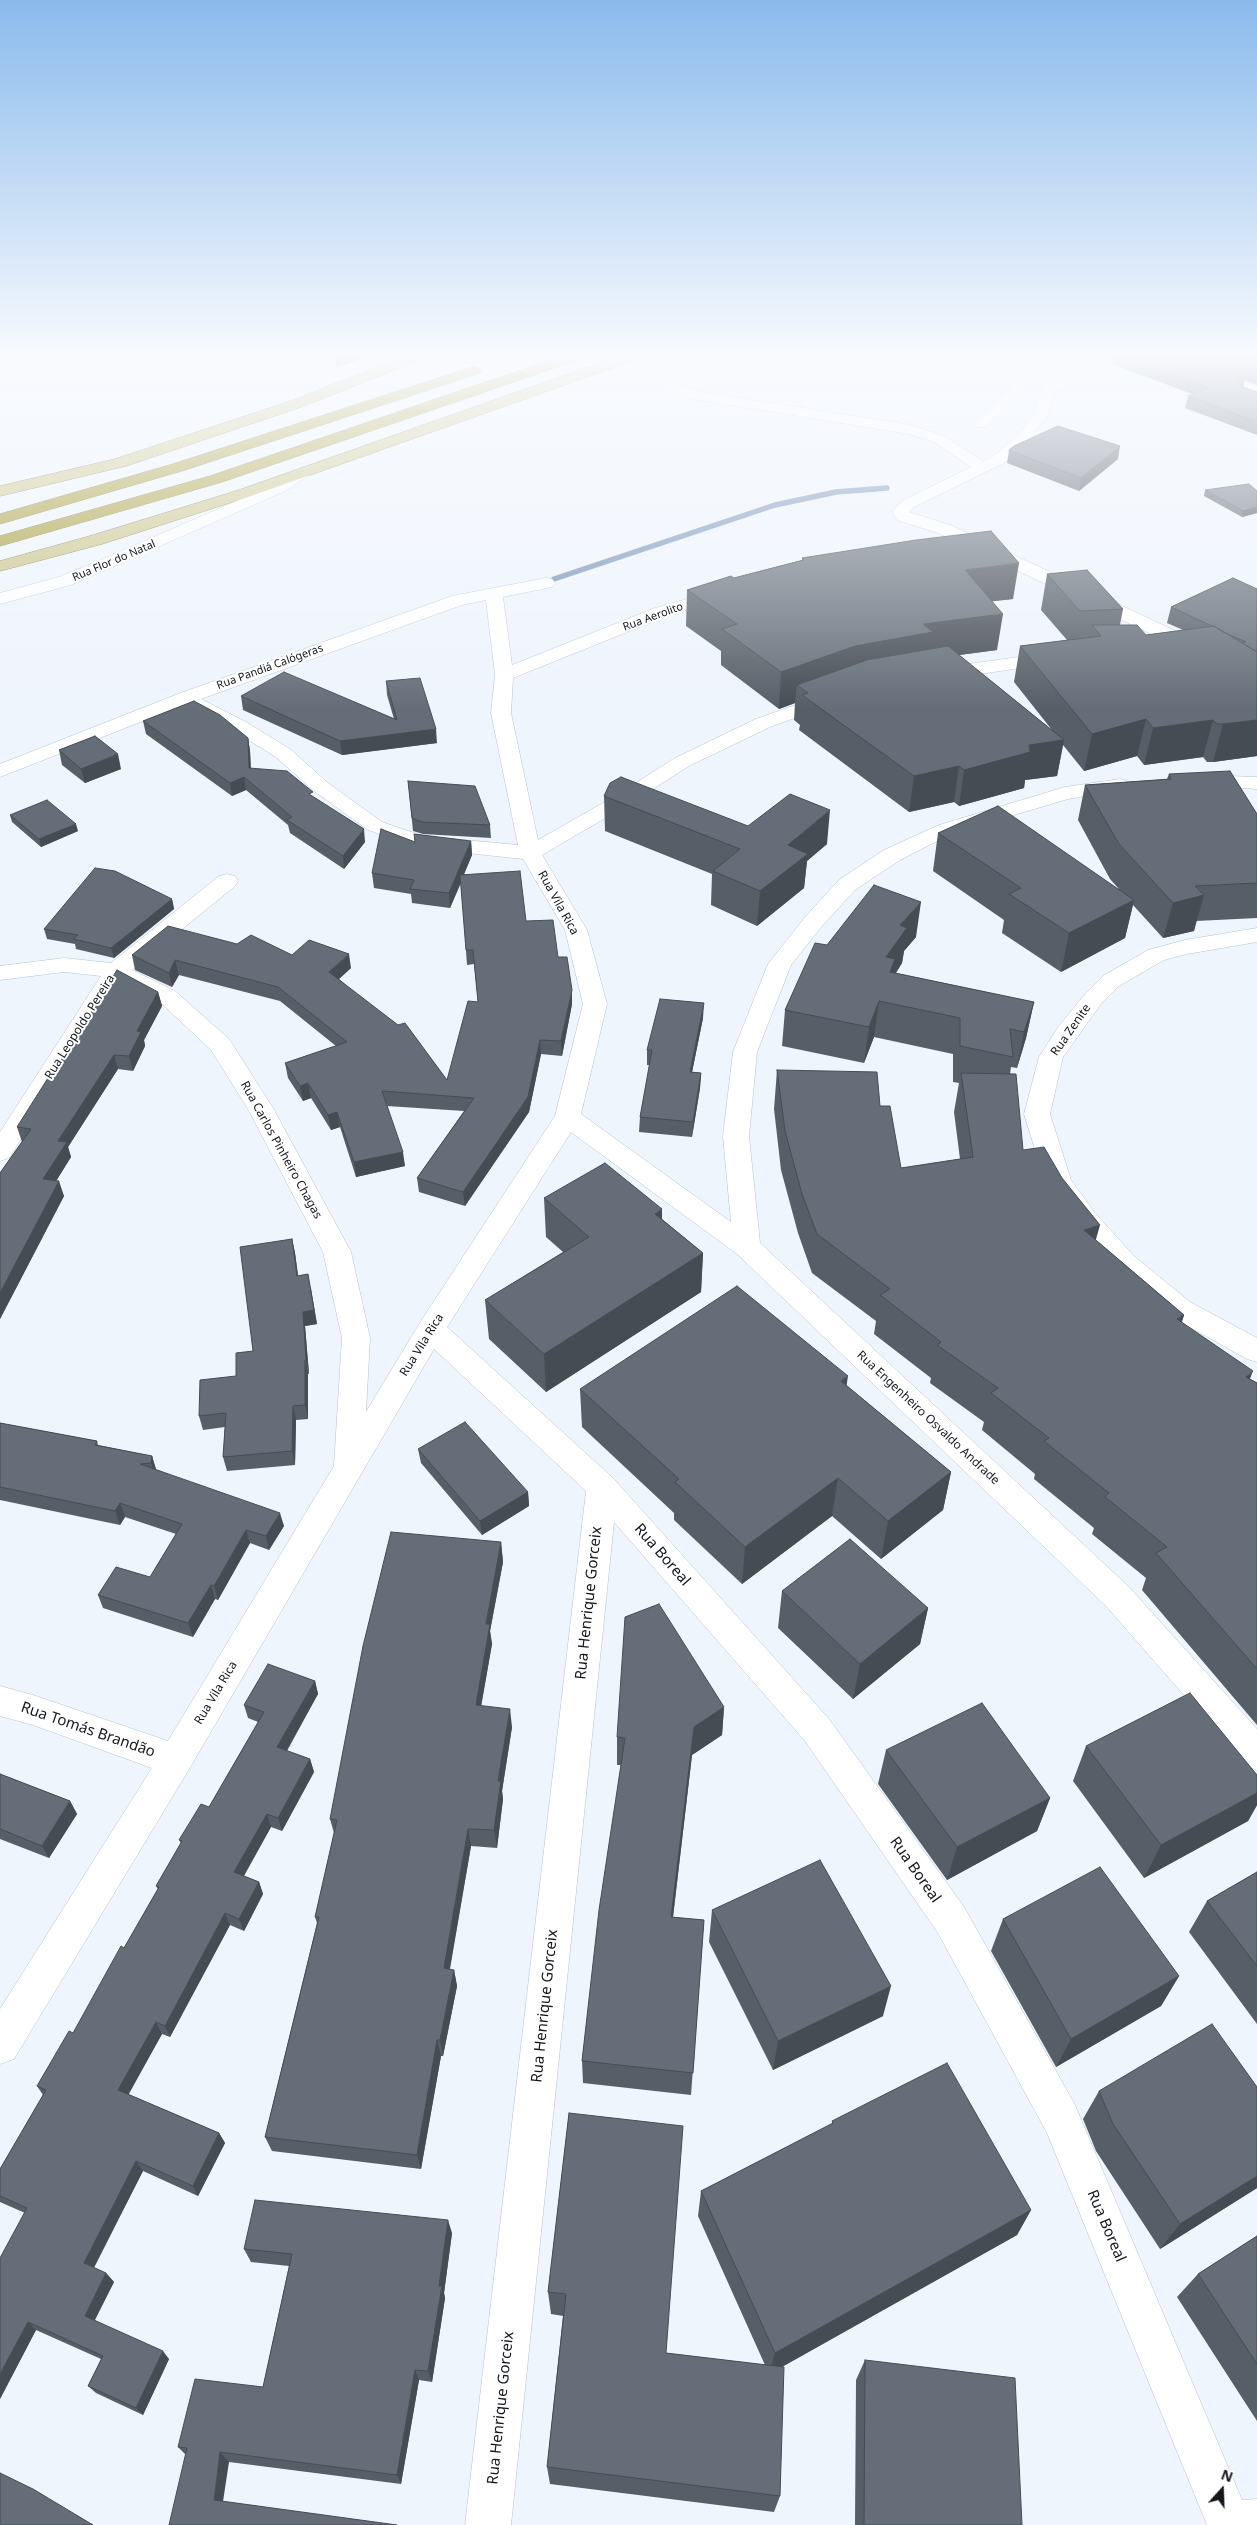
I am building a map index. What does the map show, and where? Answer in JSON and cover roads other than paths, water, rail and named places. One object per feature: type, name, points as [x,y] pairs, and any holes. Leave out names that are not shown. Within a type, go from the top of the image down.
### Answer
[{"type":"highway","points":[[0,519],[159,474]]},
{"type":"highway","points":[[0,541],[231,474]]},
{"type":"main road","points":[[0,490],[72,474]]},
{"type":"main road","points":[[0,566],[177,515],[299,474]]},
{"type":"street","name":"Rua Flor do Natal","points":[[0,599],[65,581],[102,566],[277,489],[301,474]]},
{"type":"street","points":[[969,474],[908,504],[900,512],[903,516],[944,529],[986,551],[1207,653],[1257,684]]},
{"type":"street","points":[[958,554],[986,551]]},
{"type":"street","name":"Rua Pandiá Calógeras","points":[[6,765],[184,698],[458,600],[546,583]]},
{"type":"street","name":"Rua Aerolito","points":[[504,675],[661,612],[739,589]]},
{"type":"street","name":"Rua Vila Rica","points":[[0,2045],[176,1760],[430,1329],[568,1118],[595,1004],[576,930],[530,853],[501,713],[504,675],[494,592]]},
{"type":"street","points":[[1159,653],[1207,653]]},
{"type":"street","points":[[918,677],[1072,656]]},
{"type":"street","points":[[184,698],[239,726],[284,753],[321,787],[375,826],[420,842],[530,853],[624,799],[682,762],[763,723],[850,691]]},
{"type":"street","points":[[747,1248],[736,1136],[745,1052],[780,964],[814,921],[847,884],[892,855],[946,829],[1065,793],[1141,782]]},
{"type":"street","points":[[1179,782],[1257,783]]},
{"type":"street","name":"Rua Leopoldo Pereira","points":[[0,1152],[116,971],[227,881]]},
{"type":"street","name":"Rua Zenite","points":[[1257,935],[1185,947],[1156,955],[1111,981],[1074,1023],[1052,1057],[1037,1114],[1058,1182],[1085,1220],[1124,1263],[1180,1309],[1257,1350]]},
{"type":"street","name":"Rua Carlos Pinheiro Chagas","points":[[0,972],[64,965],[116,971],[167,996],[220,1045],[260,1108],[337,1252],[356,1338],[347,1470]]},
{"type":"street","name":"Rua Engenheiro Osvaldo Andrade","points":[[568,1118],[747,1248],[1118,1596],[1257,1754]]},
{"type":"street","name":"Rua Boreal","points":[[430,1329],[602,1487],[817,1730],[951,1920],[1061,2119],[1239,2523]]},
{"type":"street","name":"Rua Henrique Gorceix","points":[[488,2525],[602,1487]]},
{"type":"street","name":"Rua Tomás Brandão","points":[[0,1700],[176,1760]]},
{"type":"waterway","points":[[554,579],[775,505],[836,492],[887,488]]}]
